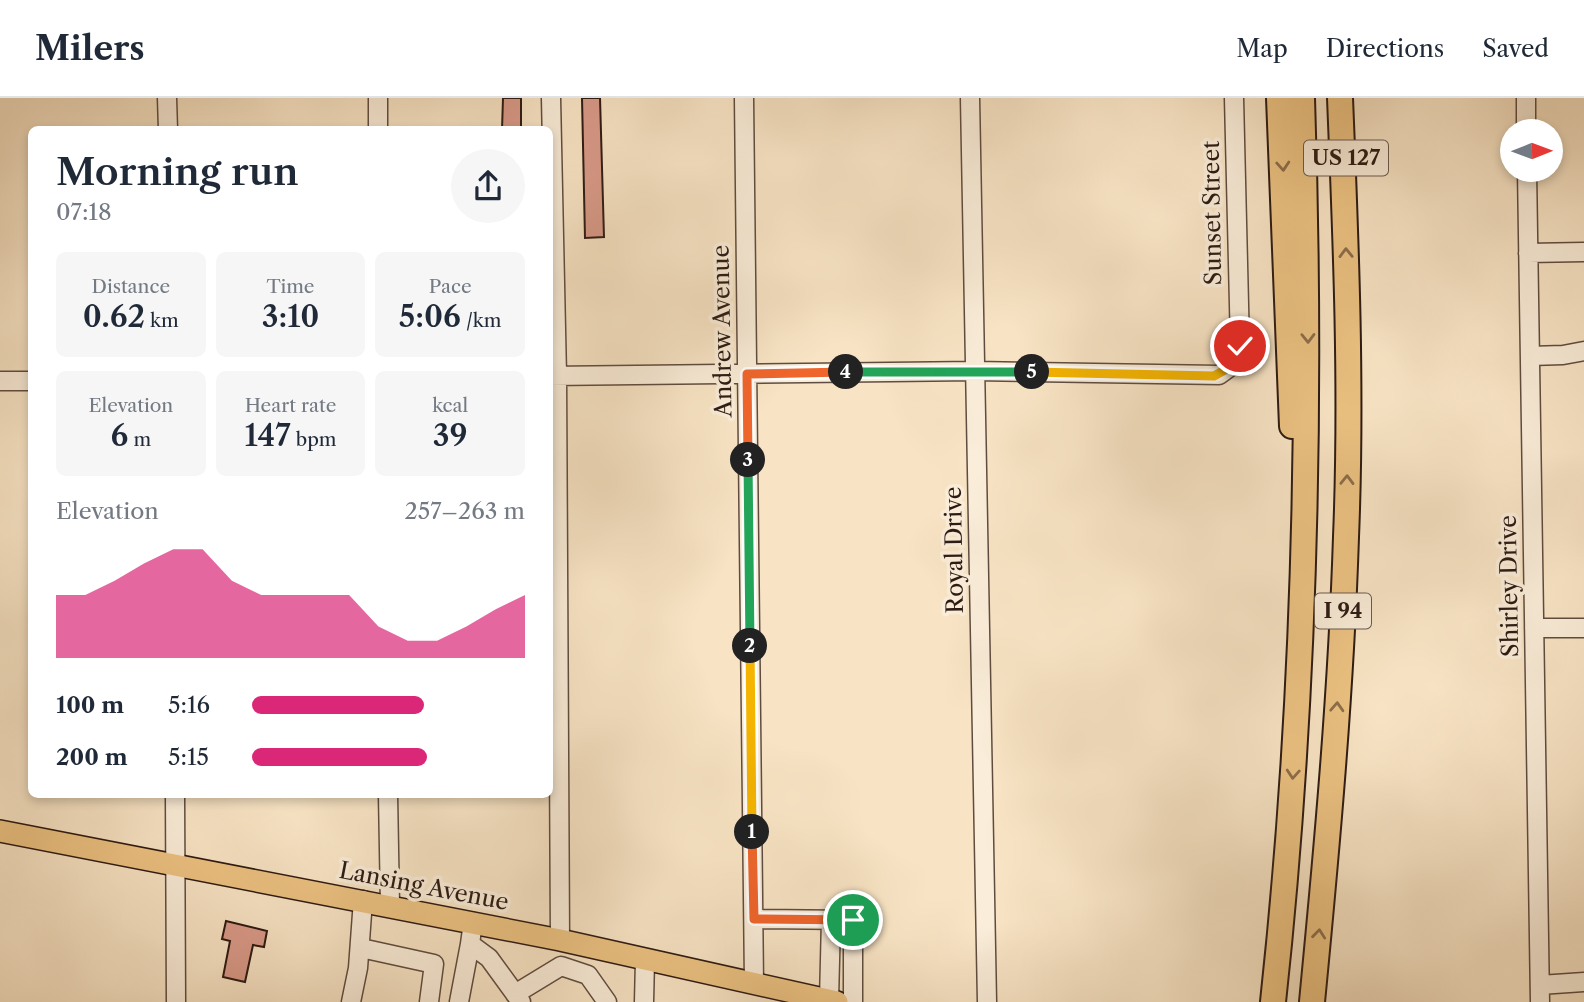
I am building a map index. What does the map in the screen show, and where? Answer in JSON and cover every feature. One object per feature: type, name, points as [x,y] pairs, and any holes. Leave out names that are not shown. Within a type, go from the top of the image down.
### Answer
[{"type":"highway","name":"US 127","points":[[1279,98],[1286,217],[1300,681]]},
{"type":"highway","name":"I 94","points":[[1273,1002],[1300,681],[1308,394],[1302,98]]},
{"type":"highway","name":"I 94","points":[[1312,1002],[1333,770],[1346,536],[1345,218],[1340,98]]},
{"type":"highway","name":"US 127","points":[[1345,218],[1347,98]]},
{"type":"main road","name":"Lansing Avenue","points":[[0,831],[176,867],[473,922],[825,1000]]},
{"type":"street","points":[[167,98],[168,126]]},
{"type":"street","points":[[378,98],[378,126]]},
{"type":"street","points":[[551,98],[551,126]]},
{"type":"street","name":"Andrew Avenue","points":[[744,98],[754,984]]},
{"type":"street","name":"Royal Drive","points":[[970,98],[987,1002]]},
{"type":"street","name":"Sunset Street","points":[[975,371],[1214,376],[1230,367],[1240,346],[1234,98]]},
{"type":"street","points":[[1526,98],[1526,119]]},
{"type":"street","name":"Shirley Drive","points":[[1527,182],[1540,993]]},
{"type":"street","points":[[1528,253],[1584,252]]},
{"type":"street","points":[[1530,356],[1584,351]]},
{"type":"street","points":[[560,940],[553,376],[975,371]]},
{"type":"street","points":[[0,381],[28,381]]},
{"type":"street","points":[[1534,628],[1584,628]]},
{"type":"street","points":[[175,798],[176,1002]]},
{"type":"street","points":[[388,798],[390,905]]},
{"type":"street","points":[[351,1002],[360,948],[363,900]]},
{"type":"street","points":[[754,919],[853,920],[853,1002]]},
{"type":"street","points":[[825,1000],[831,920]]},
{"type":"street","points":[[459,1002],[473,922]]},
{"type":"street","points":[[470,944],[489,958],[518,998],[561,966],[589,975],[607,1002]]},
{"type":"street","points":[[583,973],[586,946]]},
{"type":"street","points":[[360,948],[435,964],[429,1002]]},
{"type":"street","points":[[644,1002],[645,960]]},
{"type":"street","points":[[1540,993],[1584,982]]},
{"type":"building","points":[[503,98],[521,98],[521,126],[502,126]]},
{"type":"building","points":[[582,98],[600,98],[604,237],[585,238]]},
{"type":"building","points":[[226,921],[267,931],[264,947],[253,945],[245,982],[223,977],[230,941],[222,939]]},
{"type":"route","points":[[853,920],[754,919],[747,374],[975,371],[1214,376],[1230,367],[1240,346]]}]
